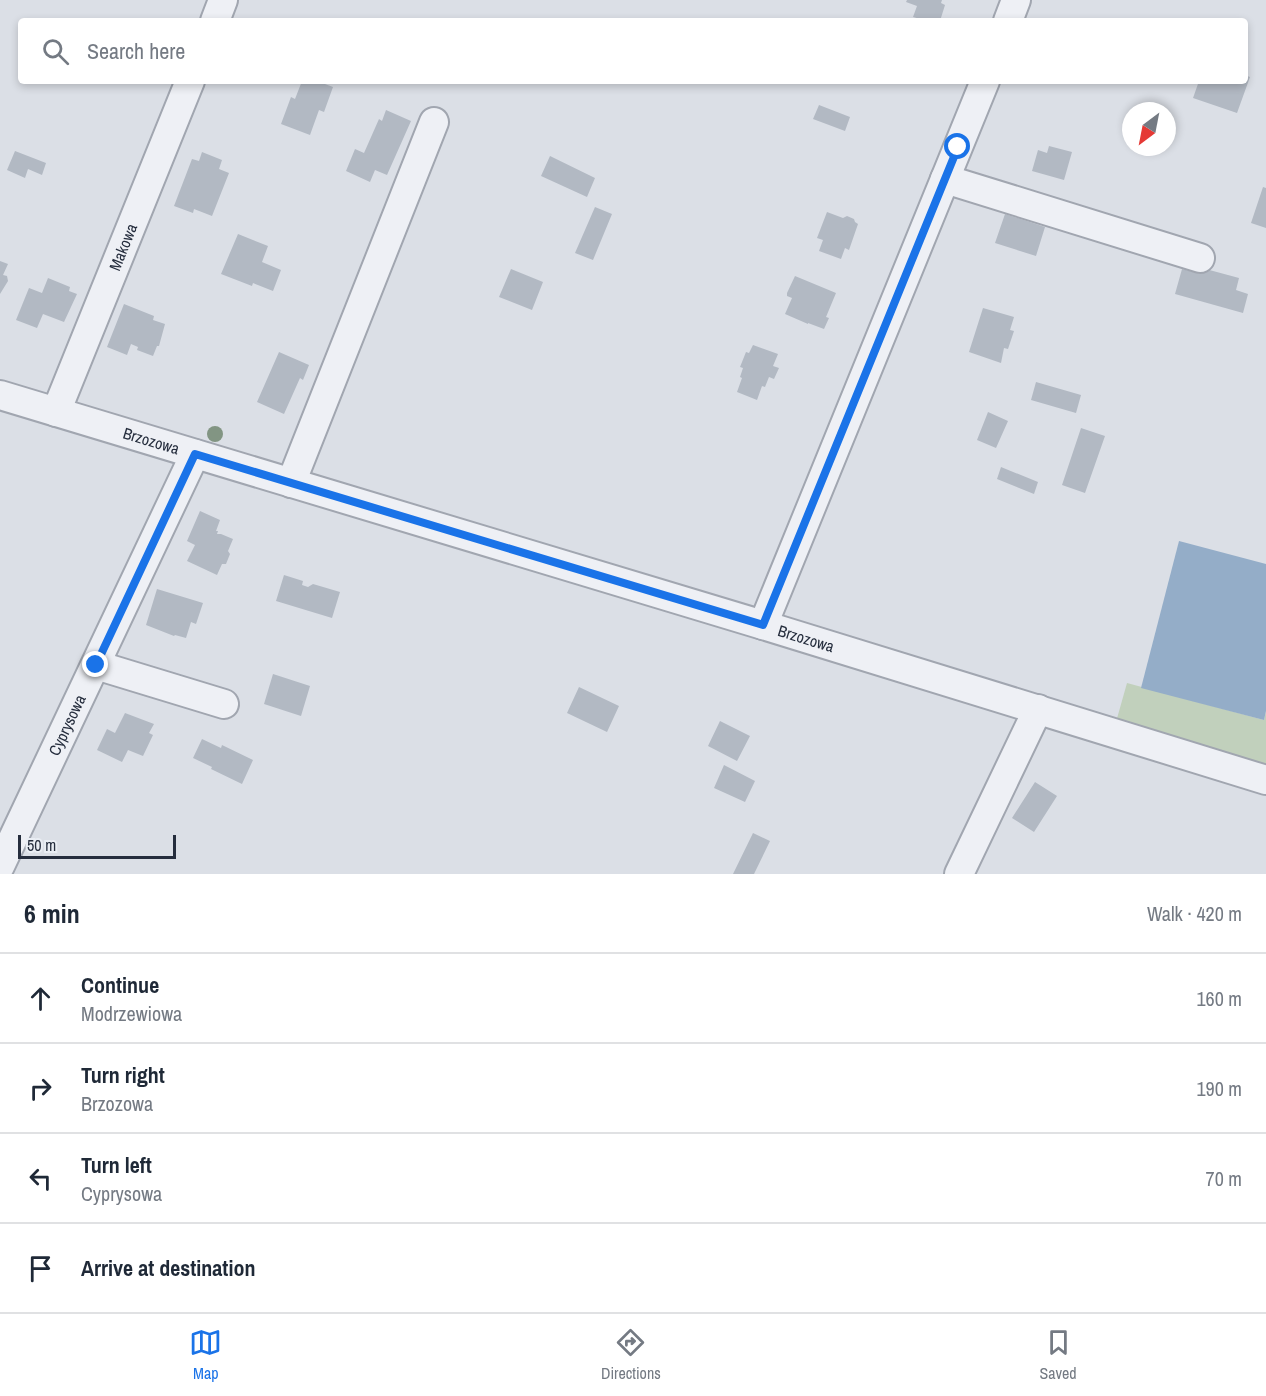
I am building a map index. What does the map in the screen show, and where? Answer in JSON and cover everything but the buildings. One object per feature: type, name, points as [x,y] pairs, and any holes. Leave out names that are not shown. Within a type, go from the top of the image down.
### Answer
[{"type":"street","points":[[215,18],[223,0]]},
{"type":"street","points":[[1009,18],[1016,0]]},
{"type":"street","name":"Makowa","points":[[57,412],[189,84]]},
{"type":"street","points":[[763,625],[984,84]]},
{"type":"street","points":[[291,483],[434,122]]},
{"type":"street","points":[[945,179],[1200,258]]},
{"type":"street","name":"Brzozowa","points":[[0,395],[763,625],[1266,780]]},
{"type":"street","name":"Cyprysowa","points":[[0,866],[195,454]]},
{"type":"street","points":[[96,665],[224,704]]},
{"type":"street","points":[[959,874],[1038,709]]},
{"type":"green space","points":[[1127,683],[1264,720],[1266,712],[1266,767],[1116,722]]},
{"type":"water","points":[[1179,541],[1266,564],[1266,711],[1264,720],[1141,688]]},
{"type":"route","points":[[96,665],[195,454],[763,625],[958,147]]}]
